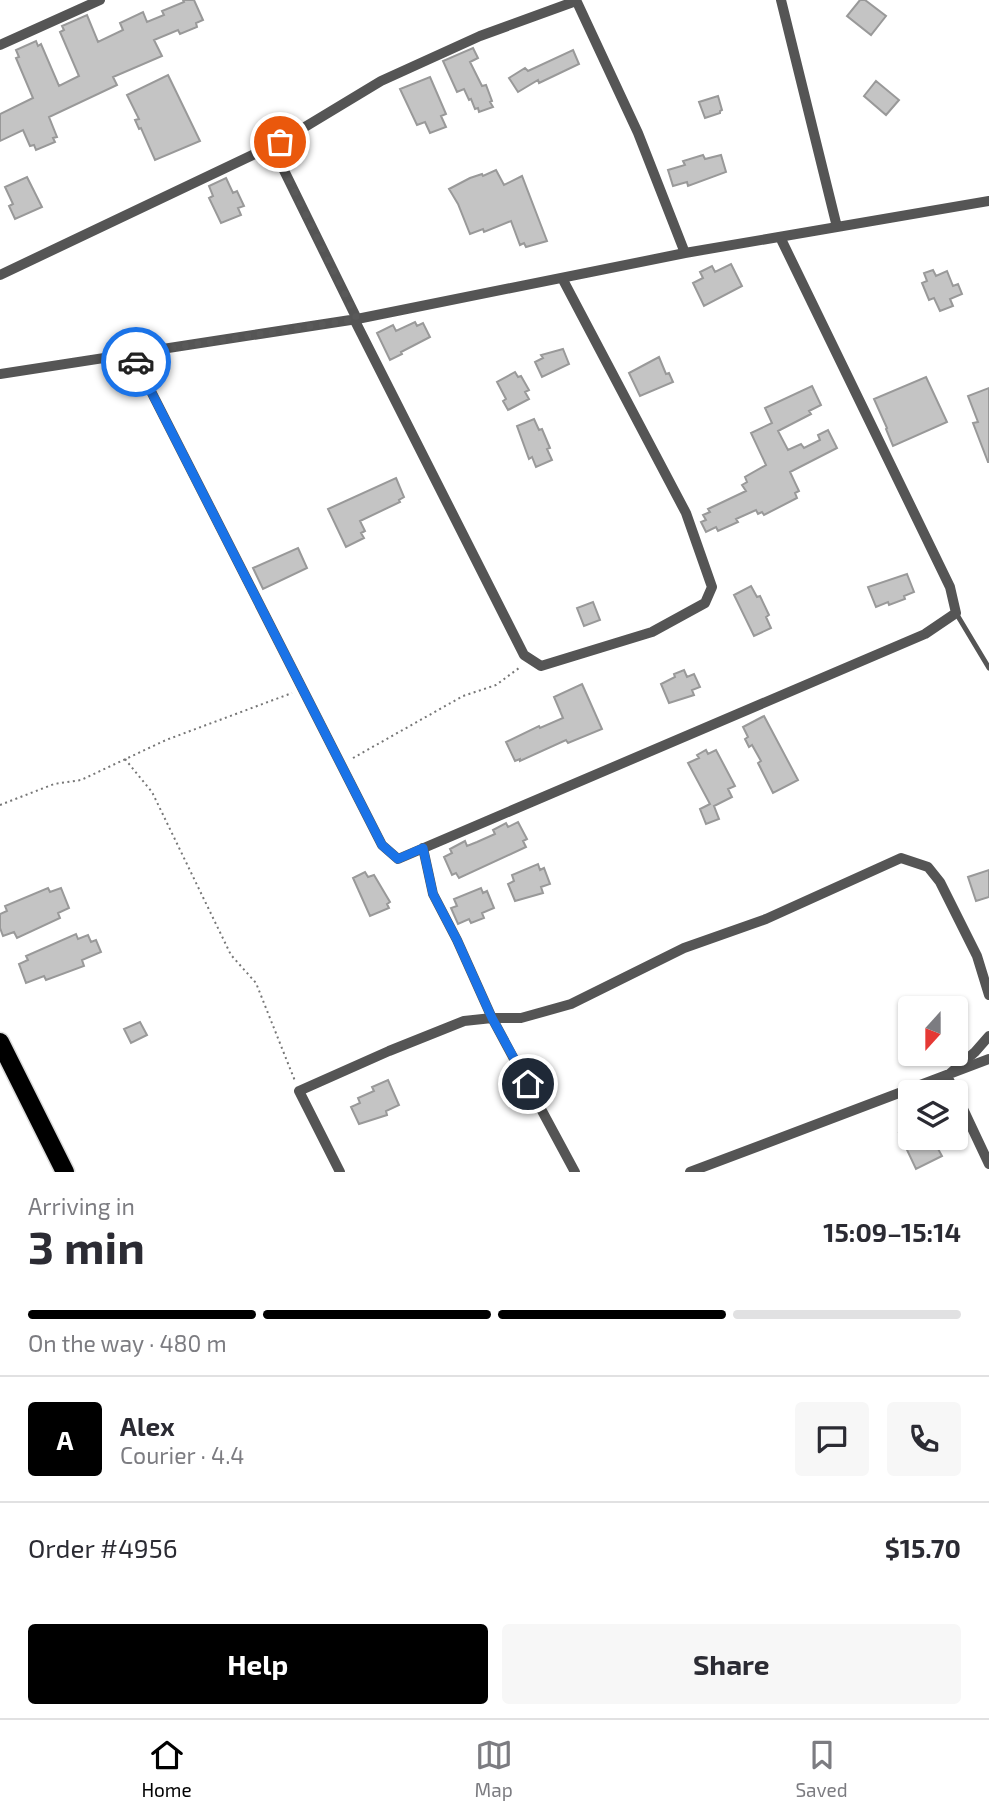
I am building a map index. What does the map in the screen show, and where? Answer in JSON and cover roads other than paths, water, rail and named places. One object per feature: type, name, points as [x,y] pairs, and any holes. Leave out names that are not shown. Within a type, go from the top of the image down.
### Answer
[{"type":"main road","points":[[0,1042],[65,1172]]},
{"type":"street","points":[[0,45],[77,5],[100,0]]},
{"type":"street","points":[[0,275],[272,146],[381,81],[480,36],[576,0],[638,132],[685,253]]},
{"type":"street","points":[[781,0],[837,227]]},
{"type":"street","points":[[272,146],[482,577],[524,655],[541,666],[652,632],[705,603],[712,587],[686,513],[562,278]]},
{"type":"street","points":[[0,374],[356,319],[685,253],[989,201]]},
{"type":"street","points":[[132,354],[382,845],[398,859],[925,634],[956,613],[950,587],[780,237]]},
{"type":"street","points":[[423,848],[433,894],[492,1018],[575,1172]]},
{"type":"street","points":[[340,1172],[299,1091],[464,1021],[522,1018],[571,1004],[684,948],[766,919],[901,858],[928,867],[940,882],[977,956],[989,995]]},
{"type":"street","points":[[947,1076],[989,1036]]},
{"type":"street","points":[[690,1172],[989,1059]]},
{"type":"street","points":[[947,1076],[949,1080]]},
{"type":"street","points":[[968,1120],[989,1164]]},
{"type":"lane","points":[[956,613],[989,668]]}]
